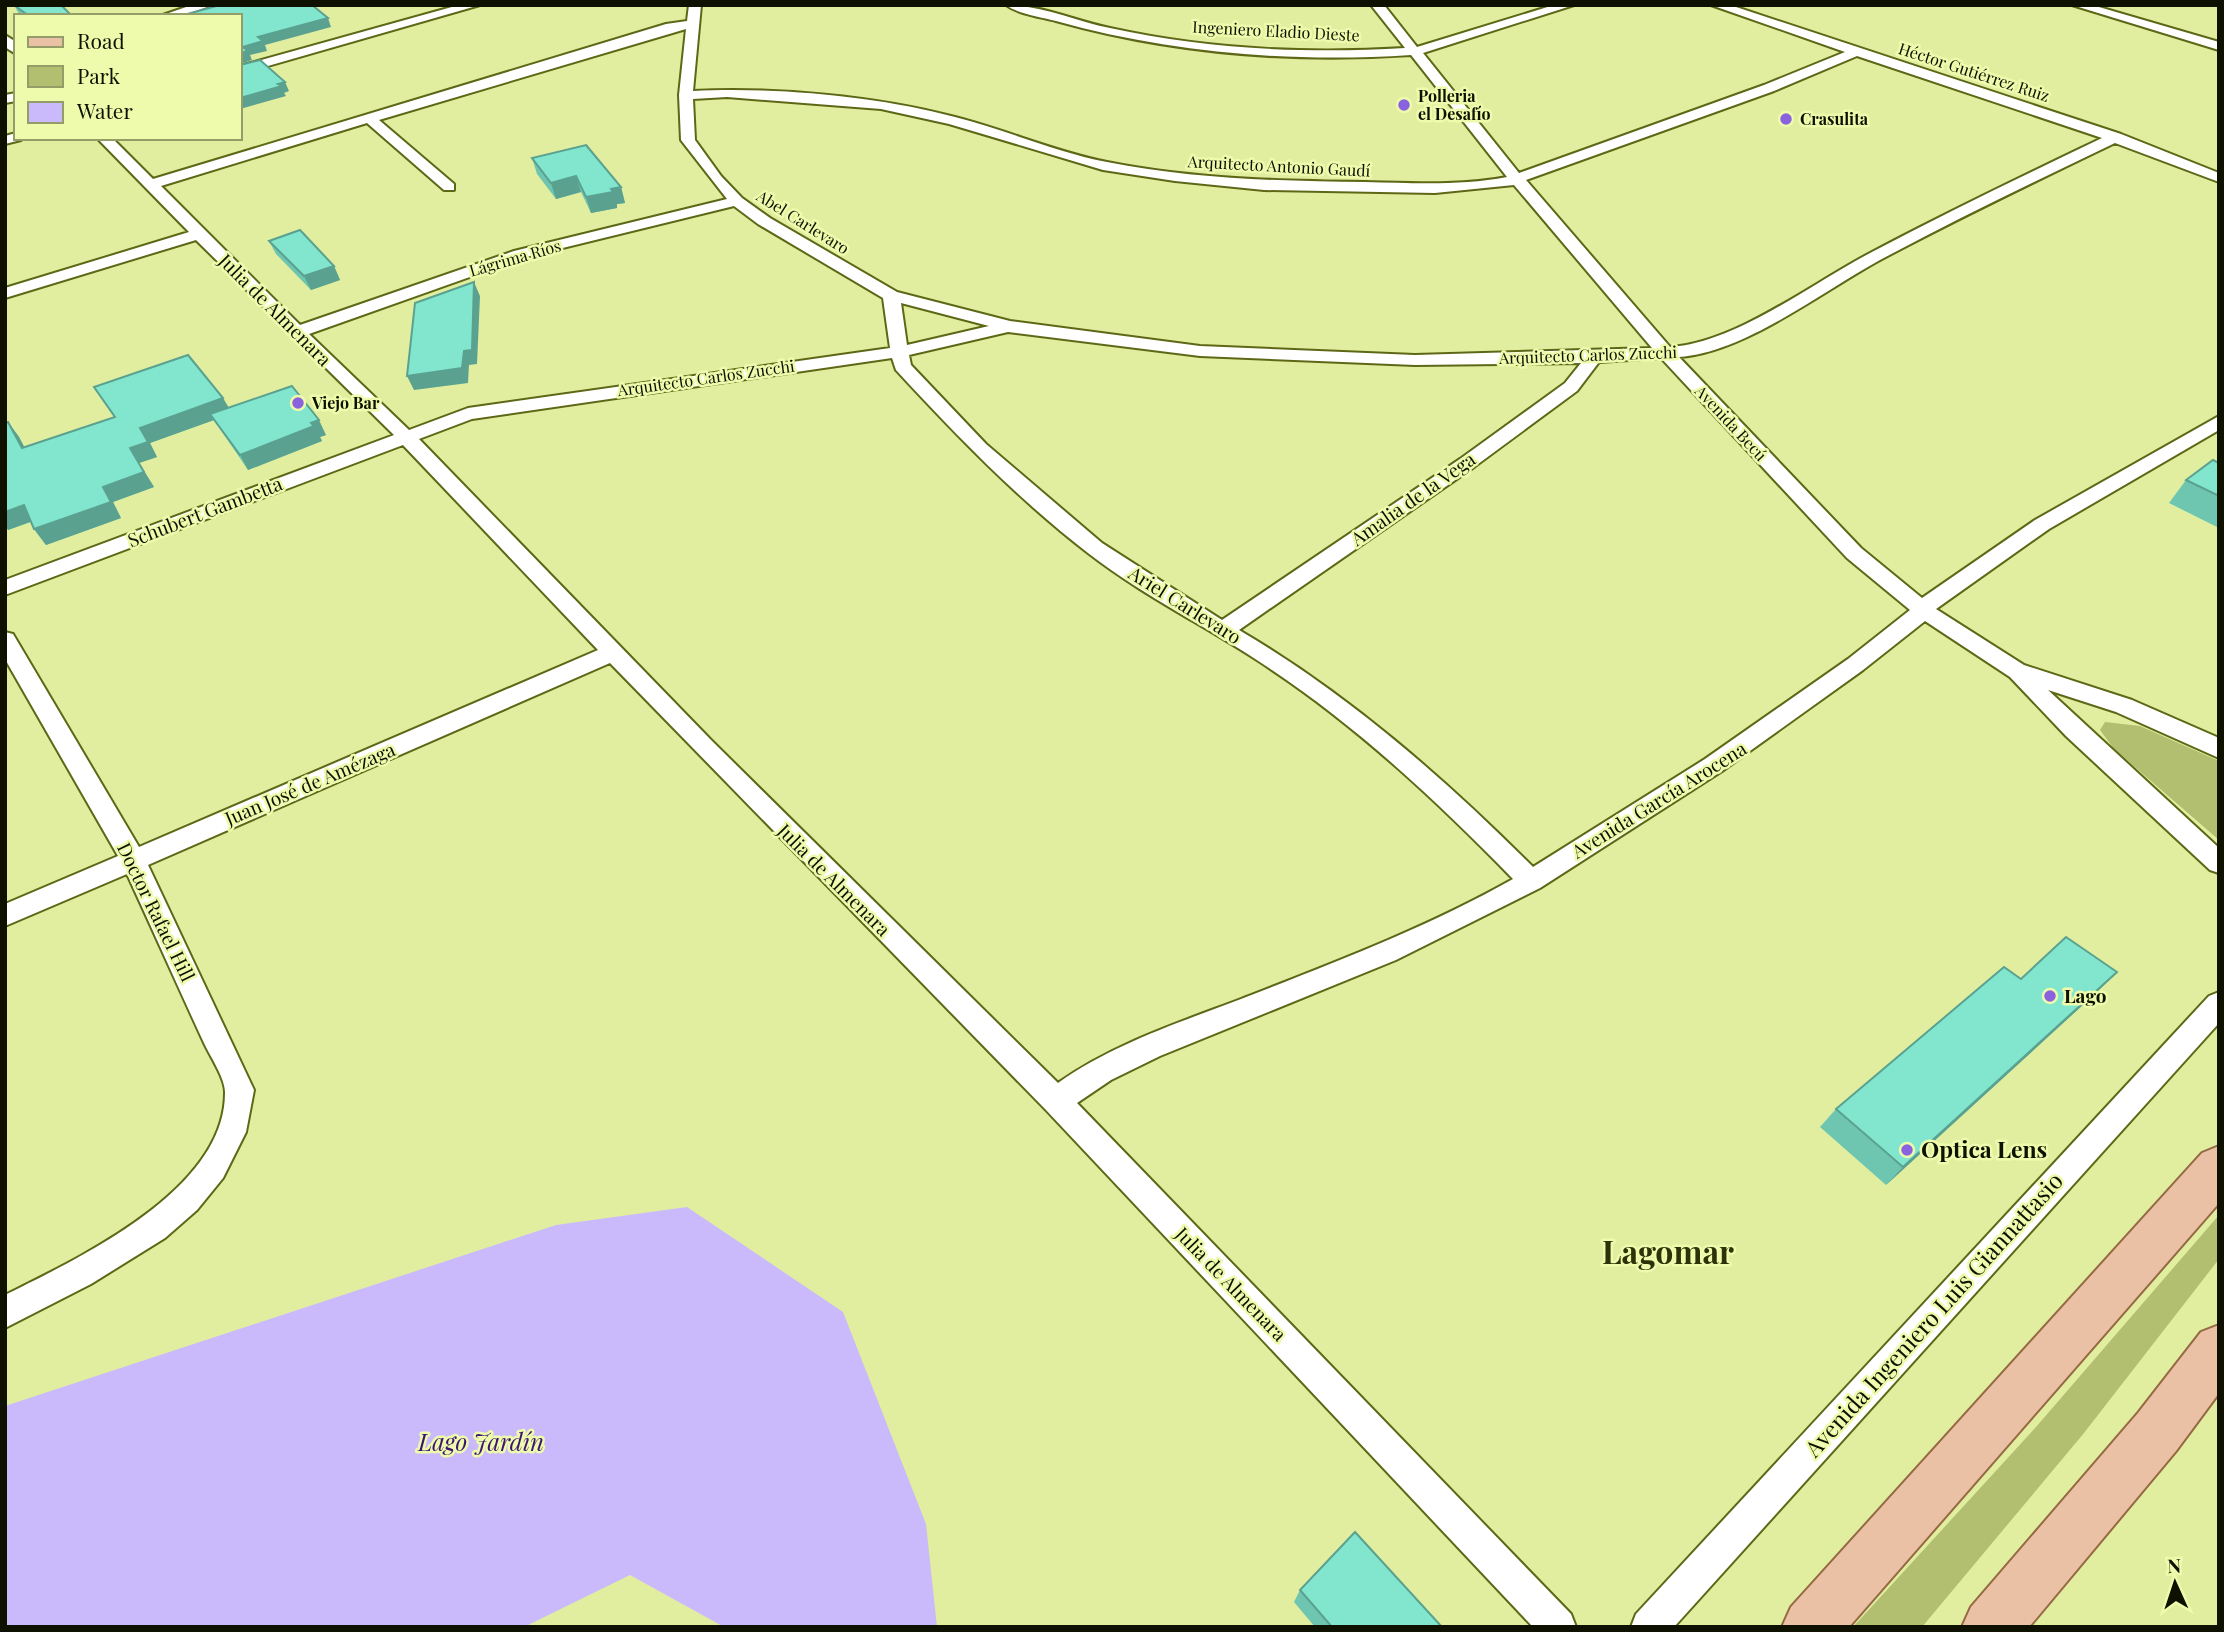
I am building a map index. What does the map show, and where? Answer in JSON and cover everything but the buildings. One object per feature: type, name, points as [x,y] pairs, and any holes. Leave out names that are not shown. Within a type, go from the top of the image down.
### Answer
[{"type":"main road","points":[[1811,1627],[2219,1168]]},
{"type":"main road","points":[[1991,1627],[2157,1432],[2219,1350]]},
{"type":"street","points":[[173,14],[207,5]]},
{"type":"street","points":[[242,69],[474,5]]},
{"type":"street","name":"Abel Carlevaro","points":[[695,5],[686,94],[688,140],[716,179],[737,201],[794,240],[891,296]]},
{"type":"street","name":"Ingeniero Eladio Dieste","points":[[1012,5],[1109,32],[1185,44],[1273,52],[1416,51],[1568,5]]},
{"type":"street","name":"Avenida Becú","points":[[1377,5],[1516,178],[1666,352],[1815,515],[1923,610],[2016,671],[2074,730],[2219,863]]},
{"type":"street","name":"Héctor Gutiérrez Ruiz","points":[[1717,5],[2116,138],[2219,178]]},
{"type":"street","points":[[2078,5],[2219,46]]},
{"type":"street","points":[[149,185],[670,27],[692,24]]},
{"type":"street","name":"Arquitecto Antonio Gaudí","points":[[686,94],[727,93],[881,104],[951,120],[1103,166],[1213,182],[1313,187],[1435,188],[1484,186],[1516,178],[1743,98],[1855,52]]},
{"type":"street","points":[[370,119],[449,187]]},
{"type":"street","name":"Arquitecto Carlos Zucchi","points":[[891,296],[1010,326],[1200,351],[1415,360],[1594,357],[1666,352],[1717,344],[1932,226],[2116,138]]},
{"type":"street","name":"Julia de Almenara","points":[[106,140],[405,436],[830,876],[1056,1101],[1558,1627]]},
{"type":"street","name":"Lágrima Ríos","points":[[298,332],[520,254],[737,201]]},
{"type":"street","points":[[5,293],[200,234]]},
{"type":"street","name":"Ariel Carlevaro","points":[[891,296],[902,366],[979,448],[1095,548],[1281,665],[1386,746],[1452,801],[1531,881]]},
{"type":"street","name":"Arquitecto Carlos Zucchi","points":[[405,436],[468,414],[536,402],[898,352],[1010,326]]},
{"type":"street","name":"Amalia de la Vega","points":[[1223,630],[1467,463],[1571,387],[1594,357]]},
{"type":"street","name":"Avenida García Arocena","points":[[1056,1101],[1077,1084],[1108,1067],[1184,1033],[1376,957],[1469,916],[1531,881],[1758,737],[1909,625],[1937,595],[2084,497],[2219,422]]},
{"type":"street","name":"Schubert Gambetta","points":[[5,588],[405,436]]},
{"type":"street","name":"Doctor Rafael Hill","points":[[5,639],[133,860],[240,1090],[238,1120],[222,1153],[194,1192],[163,1221],[124,1249],[5,1312]]},
{"type":"street","name":"Juan José de Amézaga","points":[[5,916],[614,652]]},
{"type":"street","name":"Avenida Becú","points":[[2016,671],[2124,706],[2195,735],[2219,748]]},
{"type":"street","name":"Avenida Ingeniero Luis Giannattasio","points":[[1649,1627],[2219,1004]]},
{"type":"green space","points":[[2105,722],[2140,726],[2219,761],[2219,840],[2114,749],[2100,730]]},
{"type":"green space","points":[[2219,1215],[2219,1259],[2084,1433],[1922,1627],[1853,1627],[2036,1427]]},
{"type":"water","name":"Lago Jardín","points":[[687,1207],[843,1312],[926,1524],[937,1627],[724,1627],[630,1575],[524,1627],[5,1627],[5,1406],[556,1225]]},
{"type":"place","name":"Polleria el Desafío","points":[[1404,105]]},
{"type":"place","name":"Crasulita","points":[[1786,119]]},
{"type":"place","name":"Viejo Bar","points":[[298,403]]},
{"type":"place","name":"Lago","points":[[2050,996]]},
{"type":"place","name":"Optica Lens","points":[[1907,1150]]},
{"type":"district","name":"Lagomar","points":[[1668,1253]]}]
